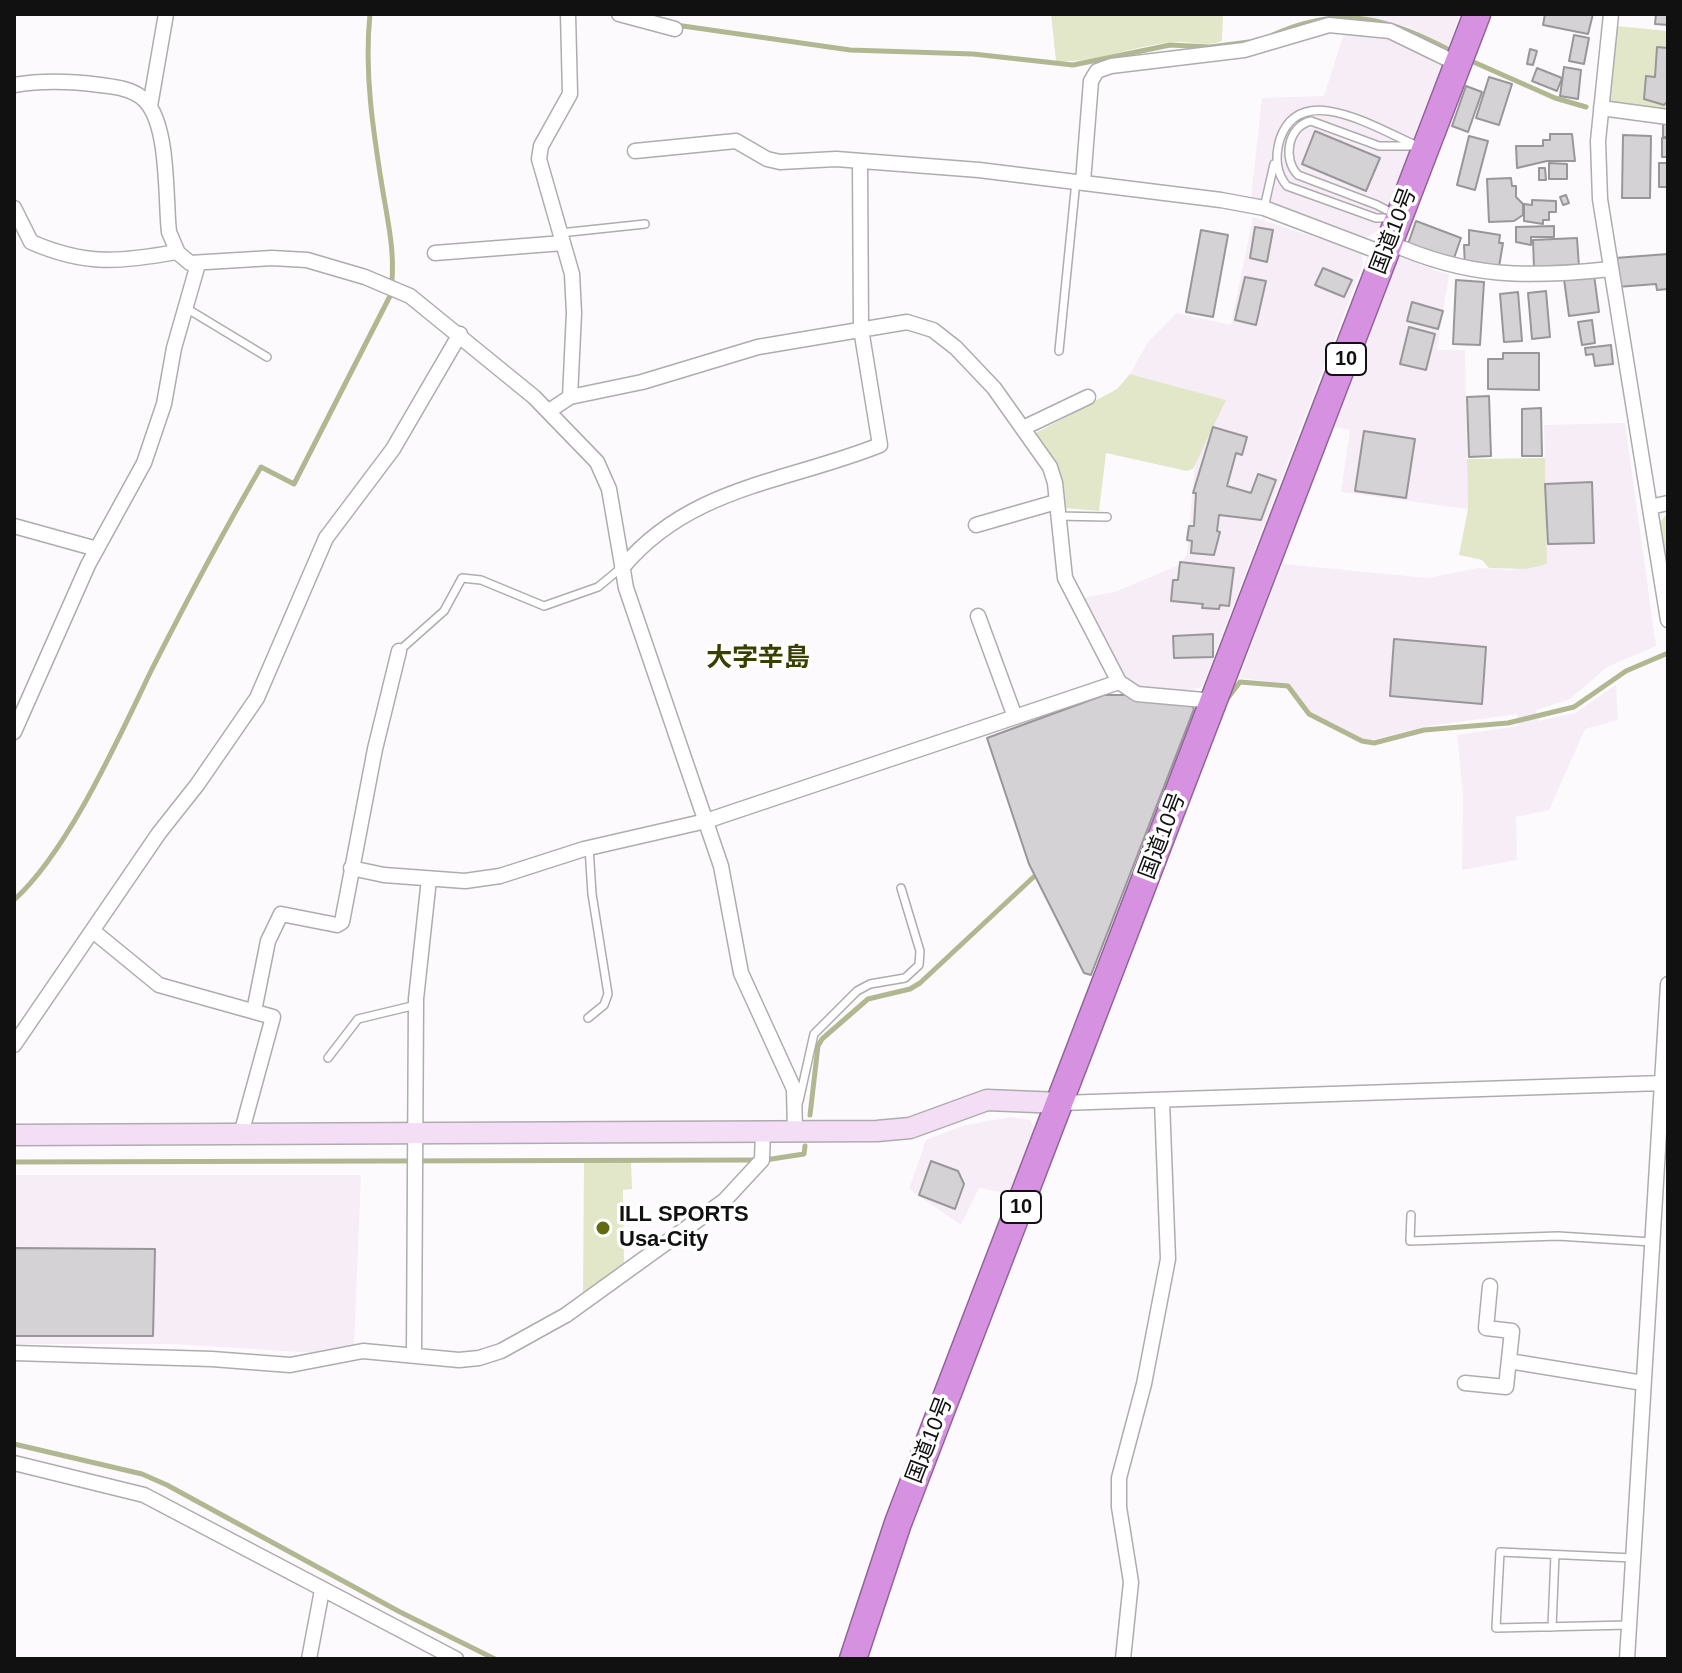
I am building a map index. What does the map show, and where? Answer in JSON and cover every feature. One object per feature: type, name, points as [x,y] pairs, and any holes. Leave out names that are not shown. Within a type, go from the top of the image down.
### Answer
[{"type":"highway","name":"国道10号","points":[[853,1659],[898,1523],[1388,249],[1420,148],[1477,14]]},
{"type":"street","points":[[166,14],[150,106],[162,146],[169,232],[177,252],[198,264],[272,258],[324,264],[410,296],[460,334],[549,411],[588,451],[602,471],[609,489],[622,568],[725,882],[741,973],[794,1089],[795,1131]]},
{"type":"street","points":[[568,14],[570,94],[539,153],[573,290],[570,397]]},
{"type":"street","points":[[1611,14],[1601,108],[1598,181],[1668,620]]},
{"type":"street","points":[[625,15],[675,29]]},
{"type":"street","points":[[1079,182],[1091,81],[1102,69],[1151,59],[1244,50],[1306,30],[1338,25],[1400,35],[1458,64]]},
{"type":"street","points":[[14,85],[64,81],[126,89],[150,106]]},
{"type":"street","points":[[1601,108],[1668,117]]},
{"type":"street","points":[[635,151],[736,141],[772,161],[860,162],[1079,182],[1264,208],[1388,249],[1494,275],[1542,276],[1611,269]]},
{"type":"street","points":[[622,568],[662,527],[686,513],[764,481],[880,445],[861,329],[860,162]]},
{"type":"street","points":[[14,208],[31,242],[75,258],[112,262],[177,252]]},
{"type":"street","points":[[435,253],[562,238]]},
{"type":"street","points":[[14,732],[97,549],[133,486],[150,448],[164,404],[171,359],[198,264]]},
{"type":"street","points":[[549,411],[570,397],[652,380],[758,347],[907,322],[933,330],[986,379],[1050,467],[1065,578],[1119,682],[1137,694],[1214,702]]},
{"type":"street","points":[[14,1045],[257,698],[326,538],[393,449],[460,334]]},
{"type":"street","points":[[1023,428],[1088,397]]},
{"type":"street","points":[[1650,507],[1668,503]]},
{"type":"street","points":[[976,525],[1057,509]]},
{"type":"street","points":[[14,526],[97,549]]},
{"type":"street","points":[[978,616],[1015,717]]},
{"type":"street","points":[[254,1011],[263,958],[278,918],[288,914],[339,925],[377,738],[399,651]]},
{"type":"street","points":[[351,868],[429,879],[465,881],[490,878],[589,847],[706,821],[1119,682]]},
{"type":"street","points":[[414,1353],[418,1133],[416,1005],[429,879]]},
{"type":"street","points":[[93,931],[159,985],[269,1013],[273,1022],[241,1134]]},
{"type":"street","points":[[1627,1659],[1668,984]]},
{"type":"street","points":[[14,1135],[910,1128],[975,1103],[1000,1099],[1061,1103],[1162,1101],[1662,1083]]},
{"type":"street","points":[[1123,1659],[1131,1582],[1119,1478],[1144,1384],[1168,1259],[1162,1101]]},
{"type":"street","points":[[14,1353],[212,1359],[290,1365],[363,1351],[414,1353],[459,1360],[479,1358],[501,1351],[566,1315],[735,1192],[762,1160],[763,1131]]},
{"type":"street","points":[[1465,1383],[1506,1387],[1512,1331],[1486,1328],[1490,1286]]},
{"type":"street","points":[[1509,1361],[1643,1383]]},
{"type":"street","points":[[14,1463],[144,1495],[441,1656],[456,1659]]},
{"type":"street","points":[[309,1659],[322,1590]]},
{"type":"lane","points":[[1264,208],[1277,153],[1288,122],[1297,113],[1312,108],[1328,110],[1420,148]]},
{"type":"lane","points":[[1399,218],[1377,205],[1298,175],[1290,164],[1288,151],[1298,128],[1311,121],[1379,146],[1420,148]]},
{"type":"lane","points":[[1277,153],[1282,180],[1295,190],[1376,218],[1399,218]]},
{"type":"lane","points":[[1059,351],[1079,182]]},
{"type":"lane","points":[[562,238],[645,224]]},
{"type":"lane","points":[[186,308],[267,357]]},
{"type":"lane","points":[[1057,509],[1107,517]]},
{"type":"lane","points":[[399,651],[444,611],[462,578],[481,580],[544,606],[598,587],[622,568]]},
{"type":"lane","points":[[588,1018],[604,1005],[608,994],[592,894],[589,847]]},
{"type":"lane","points":[[795,1105],[801,1098],[810,1039],[818,1029],[862,987],[905,978],[919,965],[920,951],[901,888]]},
{"type":"lane","points":[[328,1058],[358,1019],[416,1005]]},
{"type":"lane","points":[[1411,1215],[1410,1241],[1576,1236],[1652,1242]]},
{"type":"lane","points":[[1629,1625],[1496,1628],[1500,1552],[1633,1558]]},
{"type":"lane","points":[[1552,1627],[1555,1555]]},
{"type":"shaded area","points":[[1349,14],[1460,14],[1448,47],[1409,27]]},
{"type":"shaded area","points":[[1345,30],[1389,36],[1443,62],[1378,231],[1365,238],[1251,198],[1262,98],[1324,96]]},
{"type":"shaded area","points":[[1253,217],[1348,248],[1362,254],[1363,264],[1202,687],[1178,693],[1135,687],[1124,677],[1082,598],[1115,592],[1179,565],[1187,554],[1195,463],[1225,400],[1130,374],[1148,342],[1177,313],[1231,325]]},
{"type":"shaded area","points":[[1399,257],[1449,275],[1437,350],[1465,350],[1468,509],[1341,492],[1350,430],[1334,427]]},
{"type":"shaded area","points":[[1625,423],[1656,646],[1607,667],[1570,699],[1536,710],[1539,721],[1575,713],[1616,685],[1618,720],[1585,729],[1549,810],[1516,817],[1517,860],[1462,870],[1463,795],[1457,735],[1519,726],[1517,714],[1428,726],[1367,741],[1311,713],[1287,684],[1240,678],[1258,627],[1283,564],[1428,578],[1478,568],[1512,570],[1547,564],[1544,425]]},
{"type":"shaded area","points":[[1012,1117],[1030,1120],[1034,1128],[1011,1194],[979,1188],[961,1225],[909,1189],[926,1140],[965,1125]]},
{"type":"shaded area","points":[[14,1175],[361,1175],[354,1345],[317,1353],[174,1344],[14,1344]]},
{"type":"green space","points":[[1051,14],[1223,14],[1222,41],[1206,44],[1163,43],[1087,59],[1056,61]]},
{"type":"green space","points":[[1617,26],[1668,31],[1668,113],[1609,109]]},
{"type":"green space","points":[[1130,374],[1226,400],[1193,469],[1187,471],[1106,453],[1099,511],[1064,508],[1048,453],[1036,433],[1117,389]]},
{"type":"green space","points":[[1545,458],[1547,564],[1526,569],[1489,568],[1482,560],[1459,555],[1468,509],[1467,459]]},
{"type":"green space","points":[[1668,512],[1668,598],[1657,526]]},
{"type":"green space","name":"ILL SPORTS Usa-City","points":[[584,1162],[631,1162],[632,1189],[623,1190],[624,1266],[583,1297]]},
{"type":"building","points":[[1545,14],[1593,14],[1588,34],[1543,25]]},
{"type":"building","points":[[1656,14],[1668,14],[1668,25],[1655,24]]},
{"type":"building","points":[[1574,35],[1589,38],[1584,64],[1569,61]]},
{"type":"building","points":[[1657,47],[1668,48],[1668,101],[1664,105],[1644,99],[1646,76],[1655,77]]},
{"type":"building","points":[[1530,49],[1537,51],[1533,65],[1527,64]]},
{"type":"building","points":[[1564,67],[1581,70],[1578,99],[1560,96]]},
{"type":"building","points":[[1537,68],[1562,78],[1557,91],[1532,81]]},
{"type":"building","points":[[1489,77],[1512,84],[1499,125],[1476,118]]},
{"type":"building","points":[[1466,86],[1482,92],[1468,132],[1452,126]]},
{"type":"building","points":[[1663,124],[1668,124],[1668,137],[1663,137]]},
{"type":"building","points":[[1315,131],[1380,158],[1366,191],[1302,164]]},
{"type":"building","points":[[1550,134],[1572,134],[1575,161],[1547,161],[1517,168],[1516,146],[1543,146],[1543,140],[1550,140]]},
{"type":"building","points":[[1623,135],[1651,136],[1650,198],[1622,198]]},
{"type":"building","points":[[1469,136],[1488,141],[1475,190],[1457,185]]},
{"type":"building","points":[[1662,138],[1668,138],[1668,157],[1662,157]]},
{"type":"building","points":[[1549,163],[1567,164],[1567,179],[1549,179]]},
{"type":"building","points":[[1659,163],[1668,163],[1668,187],[1659,187]]},
{"type":"building","points":[[1539,168],[1545,168],[1546,180],[1539,180]]},
{"type":"building","points":[[1511,178],[1512,186],[1516,186],[1516,197],[1523,204],[1523,215],[1514,221],[1489,222],[1487,179]]},
{"type":"building","points":[[1566,195],[1569,203],[1563,205],[1560,197]]},
{"type":"building","points":[[1532,200],[1556,201],[1556,212],[1549,212],[1549,220],[1543,220],[1543,224],[1524,221],[1524,204],[1532,205]]},
{"type":"building","points":[[1416,221],[1461,238],[1453,261],[1408,244]]},
{"type":"building","points":[[1554,226],[1554,237],[1531,237],[1531,245],[1516,242],[1516,227]]},
{"type":"building","points":[[1255,227],[1273,230],[1267,262],[1250,258]]},
{"type":"building","points":[[1201,230],[1228,235],[1213,317],[1186,312]]},
{"type":"building","points":[[1469,230],[1500,235],[1499,243],[1503,243],[1499,267],[1465,267],[1464,245],[1469,245]]},
{"type":"building","points":[[1577,238],[1579,267],[1534,269],[1533,240]]},
{"type":"building","points":[[1668,254],[1668,289],[1657,290],[1656,284],[1617,287],[1615,258]]},
{"type":"building","points":[[1323,268],[1352,280],[1344,297],[1315,285]]},
{"type":"building","points":[[1594,275],[1599,312],[1569,316],[1564,279]]},
{"type":"building","points":[[1245,277],[1266,281],[1256,325],[1235,320]]},
{"type":"building","points":[[1456,280],[1484,282],[1480,345],[1453,344]]},
{"type":"building","points":[[1546,291],[1550,337],[1532,339],[1528,293]]},
{"type":"building","points":[[1518,292],[1522,341],[1504,342],[1500,294]]},
{"type":"building","points":[[1412,302],[1443,311],[1438,329],[1407,321]]},
{"type":"building","points":[[1592,320],[1595,343],[1582,345],[1578,322]]},
{"type":"building","points":[[1409,327],[1435,334],[1426,370],[1400,364]]},
{"type":"building","points":[[1611,345],[1613,364],[1595,366],[1593,354],[1586,355],[1585,348]]},
{"type":"building","points":[[1503,353],[1539,353],[1539,390],[1488,389],[1488,359],[1503,359]]},
{"type":"building","points":[[1489,396],[1491,456],[1469,457],[1467,397]]},
{"type":"building","points":[[1541,408],[1542,456],[1522,456],[1522,409]]},
{"type":"building","points":[[1213,427],[1247,437],[1242,455],[1236,453],[1227,486],[1251,493],[1258,474],[1276,480],[1261,520],[1219,515],[1217,531],[1220,532],[1214,555],[1191,553],[1192,541],[1187,540],[1189,526],[1194,526],[1196,493],[1193,493]]},
{"type":"building","points":[[1364,431],[1415,439],[1406,498],[1355,491]]},
{"type":"building","points":[[1592,482],[1594,543],[1548,544],[1545,484]]},
{"type":"building","points":[[1180,562],[1234,568],[1229,606],[1202,608],[1203,604],[1171,601],[1173,580],[1178,580]]},
{"type":"building","points":[[1213,634],[1213,657],[1174,658],[1173,636]]},
{"type":"building","points":[[1394,639],[1486,647],[1482,704],[1390,696]]},
{"type":"building","points":[[1104,695],[1128,695],[1191,705],[1194,709],[1091,975],[1084,973],[1029,864],[987,738]]},
{"type":"building","points":[[931,1161],[958,1171],[964,1184],[955,1209],[919,1195]]},
{"type":"building","points":[[14,1248],[155,1249],[153,1336],[14,1336]]},
{"type":"waterway","points":[[14,900],[34,879],[73,824],[177,619],[261,467],[294,484],[390,296],[393,268],[391,241],[370,100],[370,14]]},
{"type":"waterway","points":[[1273,35],[1321,20],[1365,19],[1408,31],[1453,52]]},
{"type":"waterway","points":[[676,25],[850,50],[973,54],[1073,65],[1170,45],[1210,47],[1249,42]]},
{"type":"waterway","points":[[1469,60],[1555,98],[1586,107]]},
{"type":"waterway","points":[[1227,699],[1240,682],[1288,686],[1309,714],[1362,741],[1374,743],[1424,730],[1508,723],[1574,707],[1626,671],[1668,653]]},
{"type":"waterway","points":[[810,1115],[818,1046],[822,1039],[868,999],[910,989],[920,983],[1040,871]]},
{"type":"waterway","points":[[765,1160],[804,1154],[805,1146]]},
{"type":"waterway","points":[[14,1162],[755,1160]]},
{"type":"waterway","points":[[14,1444],[142,1474],[167,1485],[400,1612],[495,1659]]},
{"type":"place","name":"ILL SPORTS Usa-City","points":[[603,1228]]},
{"type":"district","name":"大字辛島","points":[[758,659]]}]
